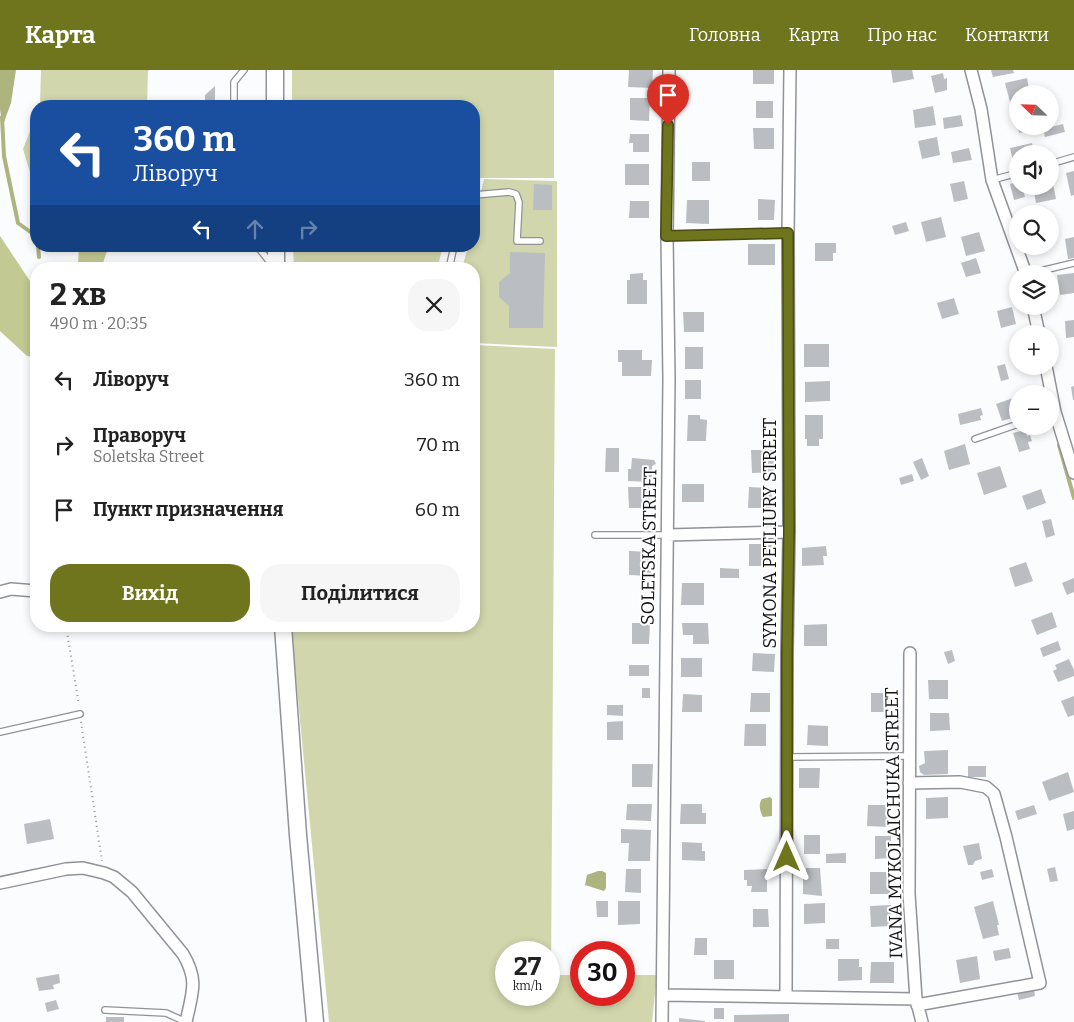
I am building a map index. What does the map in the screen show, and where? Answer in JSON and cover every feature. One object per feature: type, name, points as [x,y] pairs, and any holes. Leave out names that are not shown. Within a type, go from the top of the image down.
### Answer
[{"type":"main road","points":[[275,70],[276,100]]},
{"type":"main road","points":[[283,632],[298,834],[315,1022]]},
{"type":"street","name":"SOLETSKA STREET","points":[[662,1022],[669,378],[666,236],[669,70]]},
{"type":"street","name":"SYMONA PETLIURY STREET","points":[[786,996],[790,70]]},
{"type":"street","points":[[971,70],[981,110],[992,180],[1024,265]]},
{"type":"street","points":[[1059,432],[1074,473]]},
{"type":"street","points":[[667,535],[789,532]]},
{"type":"street","points":[[0,592],[11,589],[30,591]]},
{"type":"street","name":"IVANA MYKOLAICHUKA STREET","points":[[910,652],[909,894],[917,1002],[922,1022]]},
{"type":"street","points":[[663,995],[786,996],[917,1002],[1040,983],[994,794],[986,787],[960,782],[909,783]]},
{"type":"street","points":[[0,883],[66,869],[83,868],[104,872],[114,877],[132,892],[190,965],[194,979],[186,1022]]},
{"type":"lane","points":[[234,100],[234,82],[244,70]]},
{"type":"lane","points":[[1059,161],[1074,157]]},
{"type":"lane","points":[[992,180],[1009,175]]},
{"type":"lane","points":[[480,194],[509,192],[516,194],[519,202],[517,241],[540,241]]},
{"type":"lane","points":[[666,236],[788,233]]},
{"type":"lane","points":[[262,252],[270,262]]},
{"type":"lane","points":[[1059,267],[1074,263]]},
{"type":"lane","points":[[975,440],[1009,427]]},
{"type":"lane","points":[[595,535],[667,535]]},
{"type":"lane","points":[[0,732],[80,714]]},
{"type":"lane","points":[[788,757],[909,756]]},
{"type":"lane","points":[[105,1010],[166,1013],[186,1022]]},
{"type":"path","points":[[67,632],[104,872]]},
{"type":"shaded area","points":[[0,70],[16,70],[11,103],[4,122],[2,122],[0,110]]},
{"type":"shaded area","points":[[41,70],[150,70],[148,71],[147,100],[40,100]]},
{"type":"shaded area","points":[[292,70],[554,70],[554,178],[480,178],[480,100],[292,100]]},
{"type":"shaded area","points":[[30,131],[30,173],[23,149]]},
{"type":"shaded area","points":[[484,179],[557,181],[557,347],[480,343],[480,262],[464,262],[466,252],[480,252],[480,196]]},
{"type":"shaded area","points":[[0,236],[30,281],[30,356],[27,356],[0,331]]},
{"type":"shaded area","points":[[79,252],[107,252],[103,262],[78,262]]},
{"type":"shaded area","points":[[293,252],[441,252],[439,262],[294,262]]},
{"type":"shaded area","points":[[480,345],[555,349],[551,941],[495,941],[495,1006],[560,1006],[560,975],[570,975],[570,1006],[635,1006],[635,975],[657,975],[652,1022],[329,1022],[292,632],[480,632]]},
{"type":"shaded area","points":[[770,797],[772,799],[772,816],[763,817],[760,803],[762,799]]},
{"type":"shaded area","points":[[598,871],[606,873],[606,888],[604,891],[585,885],[587,875]]},
{"type":"building","points":[[629,70],[653,70],[652,88],[628,87]]},
{"type":"building","points":[[753,70],[774,70],[774,84],[753,84]]},
{"type":"building","points":[[891,70],[912,70],[914,79],[893,83]]},
{"type":"building","points":[[991,70],[1013,70],[1014,73],[993,77]]},
{"type":"building","points":[[943,73],[944,79],[947,78],[947,90],[935,93],[931,76]]},
{"type":"building","points":[[1027,78],[1028,85],[1009,85],[1009,98],[1005,83]]},
{"type":"building","points":[[215,86],[215,100],[205,100],[205,95]]},
{"type":"building","points":[[630,98],[650,98],[649,121],[630,120]]},
{"type":"building","points":[[756,101],[773,101],[773,118],[756,118]]},
{"type":"building","points":[[933,106],[936,125],[915,128],[913,110]]},
{"type":"building","points":[[961,115],[963,126],[944,129],[943,118]]},
{"type":"building","points":[[1063,124],[1065,132],[1059,134],[1059,125]]},
{"type":"building","points":[[753,128],[774,128],[774,149],[754,149]]},
{"type":"building","points":[[630,134],[649,134],[649,152],[633,152],[633,143],[629,143]]},
{"type":"building","points":[[937,137],[940,155],[922,159],[918,141]]},
{"type":"building","points":[[969,148],[972,160],[953,163],[951,152]]},
{"type":"building","points":[[692,162],[710,162],[710,181],[692,181]]},
{"type":"building","points":[[625,164],[649,164],[649,185],[625,185]]},
{"type":"building","points":[[1074,171],[1074,195],[1071,196],[1066,173]]},
{"type":"building","points":[[964,181],[968,199],[954,202],[950,184]]},
{"type":"building","points":[[534,184],[552,185],[552,210],[533,210]]},
{"type":"building","points":[[1013,195],[1024,195],[1025,197],[1014,200]]},
{"type":"building","points":[[1035,195],[1055,195],[1056,199],[1036,203]]},
{"type":"building","points":[[758,199],[775,200],[774,220],[758,220]]},
{"type":"building","points":[[687,200],[709,200],[709,224],[686,223]]},
{"type":"building","points":[[630,201],[649,201],[649,218],[629,218]]},
{"type":"building","points":[[941,217],[946,237],[926,242],[921,222]]},
{"type":"building","points":[[906,222],[909,231],[895,235],[892,226]]},
{"type":"building","points":[[979,232],[985,251],[966,256],[961,237]]},
{"type":"building","points":[[1074,237],[1074,258],[1068,259],[1065,239]]},
{"type":"building","points":[[815,243],[836,243],[836,253],[833,253],[833,261],[815,261]]},
{"type":"building","points":[[748,244],[775,244],[775,265],[748,265]]},
{"type":"building","points":[[510,252],[545,253],[543,328],[509,328],[509,306],[499,297],[499,282],[510,273]]},
{"type":"building","points":[[976,258],[981,273],[966,277],[961,263]]},
{"type":"building","points":[[643,273],[643,280],[647,280],[647,304],[627,304],[627,280],[630,280],[630,274]]},
{"type":"building","points":[[1074,273],[1074,293],[1060,295],[1059,275]]},
{"type":"building","points":[[954,298],[959,314],[942,319],[937,303]]},
{"type":"building","points":[[1009,308],[1009,315],[1014,315],[1016,324],[1001,328],[997,311]]},
{"type":"building","points":[[683,312],[704,312],[704,332],[684,332]]},
{"type":"building","points":[[1074,320],[1074,337],[1066,338],[1065,321]]},
{"type":"building","points":[[804,344],[829,344],[829,367],[804,367]]},
{"type":"building","points":[[685,347],[703,347],[703,369],[685,369]]},
{"type":"building","points":[[618,350],[642,350],[642,360],[652,360],[651,376],[622,376],[622,362],[618,362]]},
{"type":"building","points":[[1005,364],[1009,379],[1001,381],[997,366]]},
{"type":"building","points":[[685,380],[701,380],[701,399],[685,399]]},
{"type":"building","points":[[830,381],[830,401],[805,402],[805,382]]},
{"type":"building","points":[[1074,386],[1074,400],[1073,400],[1071,387]]},
{"type":"building","points":[[1009,399],[1009,419],[1002,421],[996,404]]},
{"type":"building","points":[[981,408],[983,415],[980,416],[981,420],[960,425],[958,414]]},
{"type":"building","points":[[688,415],[700,415],[700,419],[707,420],[706,441],[687,441]]},
{"type":"building","points":[[805,415],[823,415],[823,439],[819,439],[819,446],[807,446],[807,439],[805,439]]},
{"type":"building","points":[[1014,435],[1030,435],[1032,441],[1028,442],[1030,449],[1019,452]]},
{"type":"building","points":[[965,444],[970,464],[949,470],[944,451]]},
{"type":"building","points":[[606,448],[619,448],[619,472],[605,472]]},
{"type":"building","points":[[751,450],[775,450],[775,472],[752,473]]},
{"type":"building","points":[[632,458],[654,460],[656,464],[652,466],[652,482],[628,481],[628,469],[631,469]]},
{"type":"building","points":[[922,458],[929,476],[921,480],[913,462]]},
{"type":"building","points":[[1000,466],[1007,487],[984,495],[977,473]]},
{"type":"building","points":[[912,474],[914,481],[901,485],[899,478]]},
{"type":"building","points":[[682,484],[704,484],[704,502],[682,502]]},
{"type":"building","points":[[628,487],[649,487],[650,508],[629,508]]},
{"type":"building","points":[[749,487],[772,488],[771,508],[748,508]]},
{"type":"building","points":[[1041,489],[1046,503],[1027,510],[1022,496]]},
{"type":"building","points":[[1051,519],[1055,535],[1046,538],[1042,521]]},
{"type":"building","points":[[749,544],[772,544],[771,566],[749,566]]},
{"type":"building","points":[[826,546],[827,556],[823,556],[824,565],[802,566],[802,548]]},
{"type":"building","points":[[629,551],[651,552],[651,576],[629,575]]},
{"type":"building","points":[[1026,562],[1033,581],[1015,587],[1009,568]]},
{"type":"building","points":[[720,568],[739,569],[739,578],[720,578]]},
{"type":"building","points":[[1074,578],[1074,592],[1067,595],[1062,583]]},
{"type":"building","points":[[682,583],[704,583],[704,605],[681,605]]},
{"type":"building","points":[[1052,612],[1057,627],[1037,635],[1031,620]]},
{"type":"building","points":[[632,623],[650,623],[649,644],[632,644]]},
{"type":"building","points":[[682,623],[708,623],[709,644],[693,644],[693,635],[683,635]]},
{"type":"building","points":[[827,624],[827,646],[804,646],[804,625]]},
{"type":"building","points":[[1058,641],[1061,650],[1043,657],[1040,648]]},
{"type":"building","points":[[952,650],[955,661],[948,664],[944,652]]},
{"type":"building","points":[[753,653],[775,654],[774,672],[752,671]]},
{"type":"building","points":[[681,658],[702,658],[702,677],[681,677]]},
{"type":"building","points":[[1069,659],[1074,670],[1074,676],[1058,682],[1053,671],[1057,669],[1055,665]]},
{"type":"building","points":[[629,665],[649,665],[649,676],[629,676]]},
{"type":"building","points":[[928,680],[948,680],[948,699],[929,699]]},
{"type":"building","points":[[642,688],[650,688],[650,698],[642,698]]},
{"type":"building","points":[[751,693],[770,693],[770,712],[750,712]]},
{"type":"building","points":[[871,693],[890,693],[890,712],[871,712]]},
{"type":"building","points":[[683,694],[702,695],[702,712],[682,712]]},
{"type":"building","points":[[1074,696],[1074,715],[1068,717],[1061,701]]},
{"type":"building","points":[[607,705],[623,705],[623,716],[607,715]]},
{"type":"building","points":[[930,713],[949,713],[950,730],[930,731]]},
{"type":"building","points":[[623,721],[623,740],[607,740],[607,722]]},
{"type":"building","points":[[745,724],[766,724],[766,746],[744,746]]},
{"type":"building","points":[[808,725],[828,726],[828,746],[807,745]]},
{"type":"building","points":[[948,750],[948,774],[924,775],[920,772],[919,766],[925,763],[924,751]]},
{"type":"building","points":[[632,764],[653,764],[652,787],[632,787]]},
{"type":"building","points":[[968,766],[986,766],[986,777],[968,777]]},
{"type":"building","points":[[799,768],[820,768],[819,788],[799,788]]},
{"type":"building","points":[[1068,772],[1074,792],[1049,801],[1042,782]]},
{"type":"building","points":[[948,797],[948,818],[926,819],[926,798]]},
{"type":"building","points":[[627,804],[652,804],[651,821],[626,820]]},
{"type":"building","points":[[681,804],[702,804],[702,813],[706,813],[706,824],[680,824]]},
{"type":"building","points":[[868,805],[890,805],[889,827],[867,826]]},
{"type":"building","points":[[1034,805],[1037,814],[1018,820],[1015,811]]},
{"type":"building","points":[[1074,811],[1074,829],[1067,831],[1063,814]]},
{"type":"building","points":[[50,819],[54,839],[27,844],[24,824]]},
{"type":"building","points":[[621,829],[651,830],[650,861],[628,861],[629,843],[621,843]]},
{"type":"building","points":[[804,835],[820,835],[820,854],[804,854]]},
{"type":"building","points":[[875,836],[891,836],[891,858],[875,859]]},
{"type":"building","points":[[682,842],[702,843],[702,851],[705,851],[705,861],[682,860]]},
{"type":"building","points":[[979,843],[982,859],[975,861],[973,865],[968,865],[963,846]]},
{"type":"building","points":[[846,853],[846,863],[826,863],[826,854]]},
{"type":"building","points":[[1055,867],[1058,881],[1050,882],[1047,869]]},
{"type":"building","points":[[806,868],[820,868],[822,896],[803,894],[803,875],[806,875]]},
{"type":"building","points":[[626,869],[641,869],[641,893],[625,892]]},
{"type":"building","points":[[767,869],[767,892],[751,892],[752,886],[747,886],[747,880],[744,880],[744,870]]},
{"type":"building","points":[[992,869],[994,877],[982,880],[980,872]]},
{"type":"building","points":[[870,872],[890,872],[890,894],[870,894]]},
{"type":"building","points":[[596,901],[608,901],[608,917],[597,917]]},
{"type":"building","points":[[618,901],[640,901],[640,924],[618,925]]},
{"type":"building","points":[[993,901],[999,925],[997,925],[999,935],[983,939],[974,907]]},
{"type":"building","points":[[825,903],[825,923],[804,924],[804,904]]},
{"type":"building","points":[[891,905],[891,926],[871,927],[870,906]]},
{"type":"building","points":[[753,909],[768,909],[769,927],[753,927]]},
{"type":"building","points":[[695,938],[707,938],[707,955],[694,955]]},
{"type":"building","points":[[826,939],[839,939],[839,949],[826,949]]},
{"type":"building","points":[[1009,948],[1011,958],[995,961],[993,951]]},
{"type":"building","points":[[977,956],[980,979],[960,983],[956,960]]},
{"type":"building","points":[[838,959],[859,959],[859,967],[862,967],[862,980],[838,981]]},
{"type":"building","points":[[714,960],[734,960],[734,979],[714,979]]},
{"type":"building","points":[[871,962],[894,962],[894,983],[870,983]]},
{"type":"building","points":[[59,974],[60,983],[53,985],[54,989],[39,991],[36,978]]},
{"type":"building","points":[[1034,989],[1035,996],[1019,1000],[1017,992]]},
{"type":"building","points":[[56,1000],[59,1009],[47,1012],[45,1003]]},
{"type":"building","points":[[714,1008],[724,1008],[724,1019],[714,1019]]},
{"type":"building","points":[[789,1014],[789,1022],[734,1022],[734,1015]]},
{"type":"building","points":[[106,1017],[124,1017],[124,1022],[106,1022]]},
{"type":"building","points":[[679,1018],[705,1021],[705,1022],[679,1022]]},
{"type":"waterway","points":[[2,117],[4,156],[18,223],[30,232]]},
{"type":"waterway","points":[[39,252],[39,257]]},
{"type":"waterway","points":[[1059,445],[1074,498]]},
{"type":"route","points":[[668,125],[666,236],[788,233],[787,857]]}]
